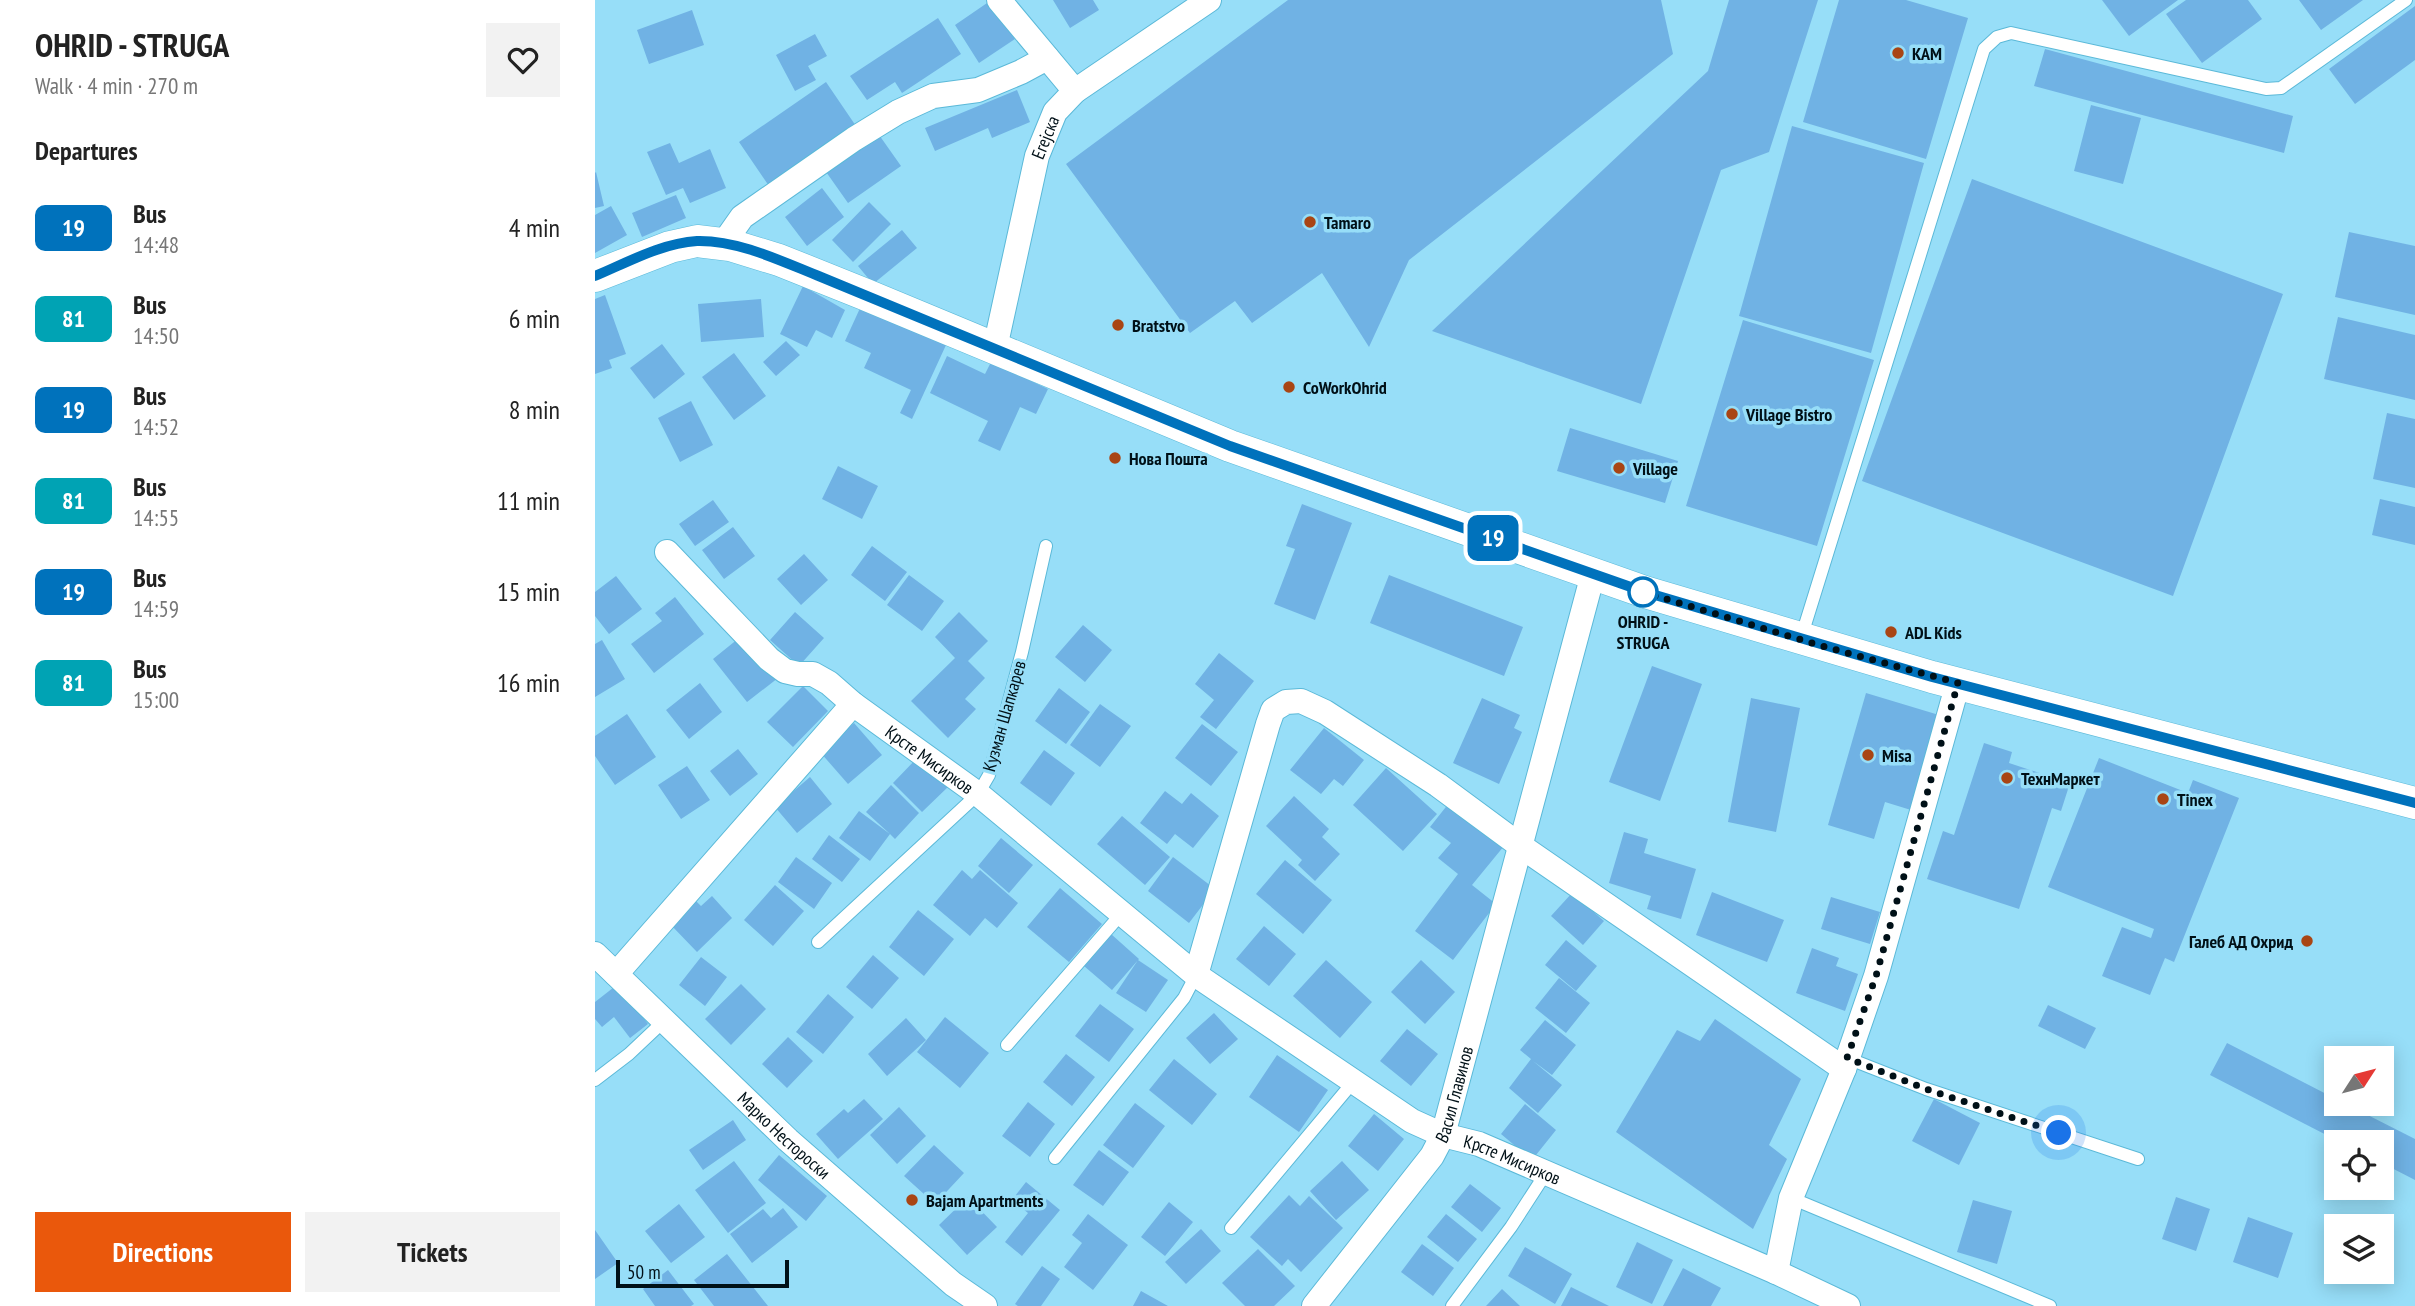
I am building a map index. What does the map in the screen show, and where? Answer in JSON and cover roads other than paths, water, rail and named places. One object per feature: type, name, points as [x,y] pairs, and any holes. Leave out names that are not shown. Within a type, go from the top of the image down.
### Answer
[{"type":"street","points":[[999,0],[1075,91]]},
{"type":"street","name":"Егејска","points":[[995,348],[1037,156],[1055,112],[1075,91],[1209,0]]},
{"type":"street","points":[[723,244],[742,217],[854,139],[898,112],[933,96],[978,90],[1047,58]]},
{"type":"street","points":[[595,276],[670,247],[697,241],[723,244],[779,260],[1230,446],[1593,574],[1801,639],[1958,683],[2415,803]]},
{"type":"street","name":"Крсте Мисирков","points":[[667,552],[769,659],[785,671],[813,674],[829,683],[853,704],[978,794],[1196,975],[1412,1121],[1443,1135],[1479,1144],[1776,1272],[1848,1306]]},
{"type":"street","name":"Васил Главинов","points":[[1314,1306],[1432,1156],[1443,1135],[1593,574]]},
{"type":"street","points":[[1776,1272],[1791,1198],[1846,1063],[1876,976],[1958,683]]},
{"type":"street","points":[[1196,975],[1273,710],[1286,702],[1301,701],[1325,712],[1438,785],[1522,846],[1846,1063]]},
{"type":"street","points":[[616,974],[853,704]]},
{"type":"street","name":"Марко Нестороски","points":[[595,954],[788,1140],[953,1283],[985,1306]]},
{"type":"lane","points":[[1801,639],[1984,49],[1997,37],[2011,33],[2266,89],[2281,88],[2406,0]]},
{"type":"lane","name":"Кузман Шапкарев","points":[[818,942],[978,794],[989,775],[1019,664],[1046,546]]},
{"type":"lane","points":[[1007,1045],[1122,913]]},
{"type":"lane","points":[[1055,1158],[1184,998],[1196,975]]},
{"type":"lane","points":[[595,1080],[629,1054],[664,1021]]},
{"type":"lane","points":[[1846,1063],[2138,1159]]},
{"type":"lane","points":[[1231,1228],[1354,1081]]},
{"type":"lane","points":[[1452,1306],[1511,1227],[1546,1173]]},
{"type":"lane","points":[[1791,1198],[2050,1306]]},
{"type":"place","name":"KAM","points":[[1898,53]]},
{"type":"place","name":"Tamaro","points":[[1310,222]]},
{"type":"place","name":"Bratstvo","points":[[1118,325]]},
{"type":"place","name":"CoWorkOhrid","points":[[1289,387]]},
{"type":"place","name":"Village Bistro","points":[[1732,414]]},
{"type":"place","name":"Нова Пошта","points":[[1115,458]]},
{"type":"place","name":"Village","points":[[1619,468]]},
{"type":"place","name":"OHRID - STRUGA","points":[[1643,592]]},
{"type":"place","name":"ADL Kids","points":[[1891,632]]},
{"type":"place","name":"Misa","points":[[1868,755]]},
{"type":"place","name":"ТехнМаркет","points":[[2007,778]]},
{"type":"place","name":"Tinex","points":[[2163,799]]},
{"type":"place","name":"Галеб АД Охрид","points":[[2307,941]]},
{"type":"place","name":"Bajam Apartments","points":[[912,1200]]}]
